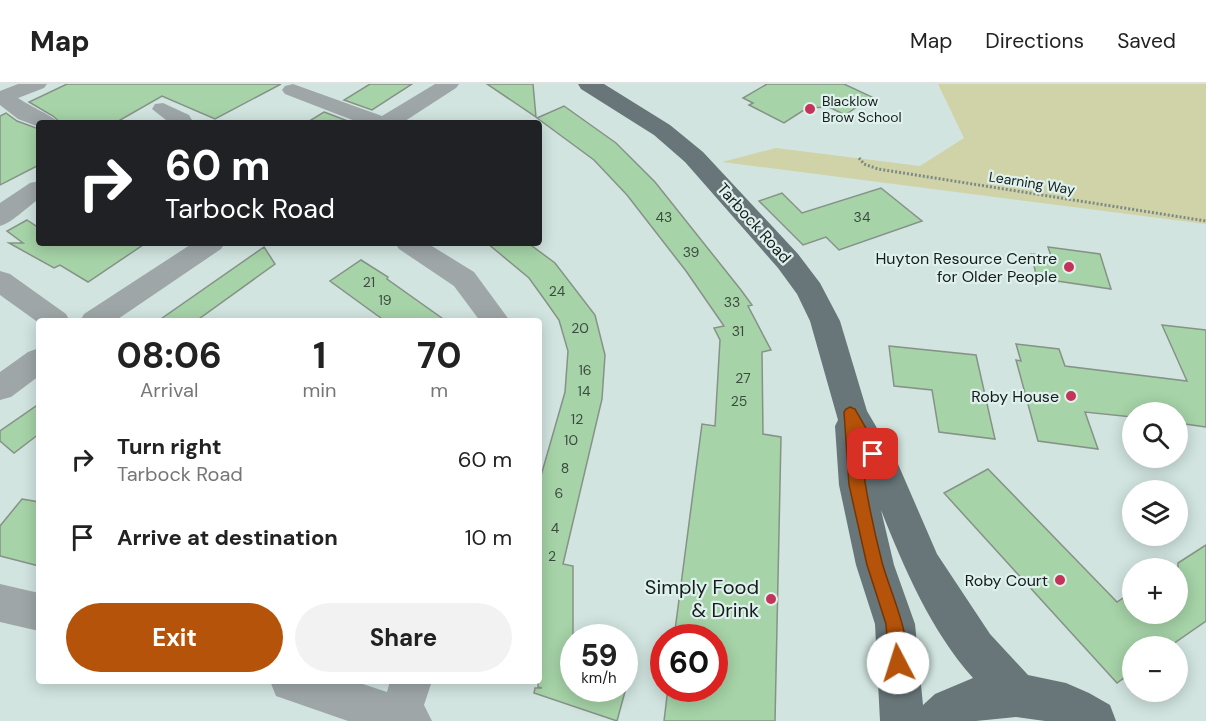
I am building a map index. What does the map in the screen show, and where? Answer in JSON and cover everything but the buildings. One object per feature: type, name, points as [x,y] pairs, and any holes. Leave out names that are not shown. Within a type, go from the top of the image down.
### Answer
[{"type":"main road","name":"Tarbock Road","points":[[589,84],[662,130],[694,157],[788,261],[810,290],[825,321],[850,412],[856,485],[875,565],[895,624],[902,721]]},
{"type":"main road","name":"Tarbock Road","points":[[850,412],[885,475],[923,567],[975,649],[1017,694]]},
{"type":"main road","points":[[938,721],[947,712],[979,697],[1017,694],[1066,705],[1095,721]]},
{"type":"street","points":[[2,98],[37,84]]},
{"type":"street","points":[[392,120],[448,84]]},
{"type":"street","points":[[292,90],[372,120]]},
{"type":"street","points":[[2,98],[26,114],[41,120]]},
{"type":"street","points":[[0,218],[13,204],[36,190]]},
{"type":"street","points":[[99,318],[207,246]]},
{"type":"street","points":[[413,246],[464,279],[494,318]]},
{"type":"street","points":[[0,281],[52,318]]},
{"type":"street","points":[[0,388],[36,362]]},
{"type":"street","points":[[0,603],[36,611]]},
{"type":"street","points":[[305,684],[407,706]]},
{"type":"path","name":"Learning Way","points":[[859,158],[864,164],[878,169],[1206,221]]},
{"type":"green space","points":[[938,84],[1206,84],[1206,224],[722,162],[776,148],[920,166],[964,138]]},
{"type":"place","name":"Blacklow Brow School","points":[[810,109]]},
{"type":"place","name":"Huyton Resource Centre for Older People","points":[[1069,267]]},
{"type":"place","name":"Roby House","points":[[1071,396]]},
{"type":"place","name":"Roby Court","points":[[1060,580]]},
{"type":"place","name":"Simply Food & Drink","points":[[771,599]]},
{"type":"route","points":[[873,454],[850,412],[856,485],[875,565],[895,624],[898,663]]}]
